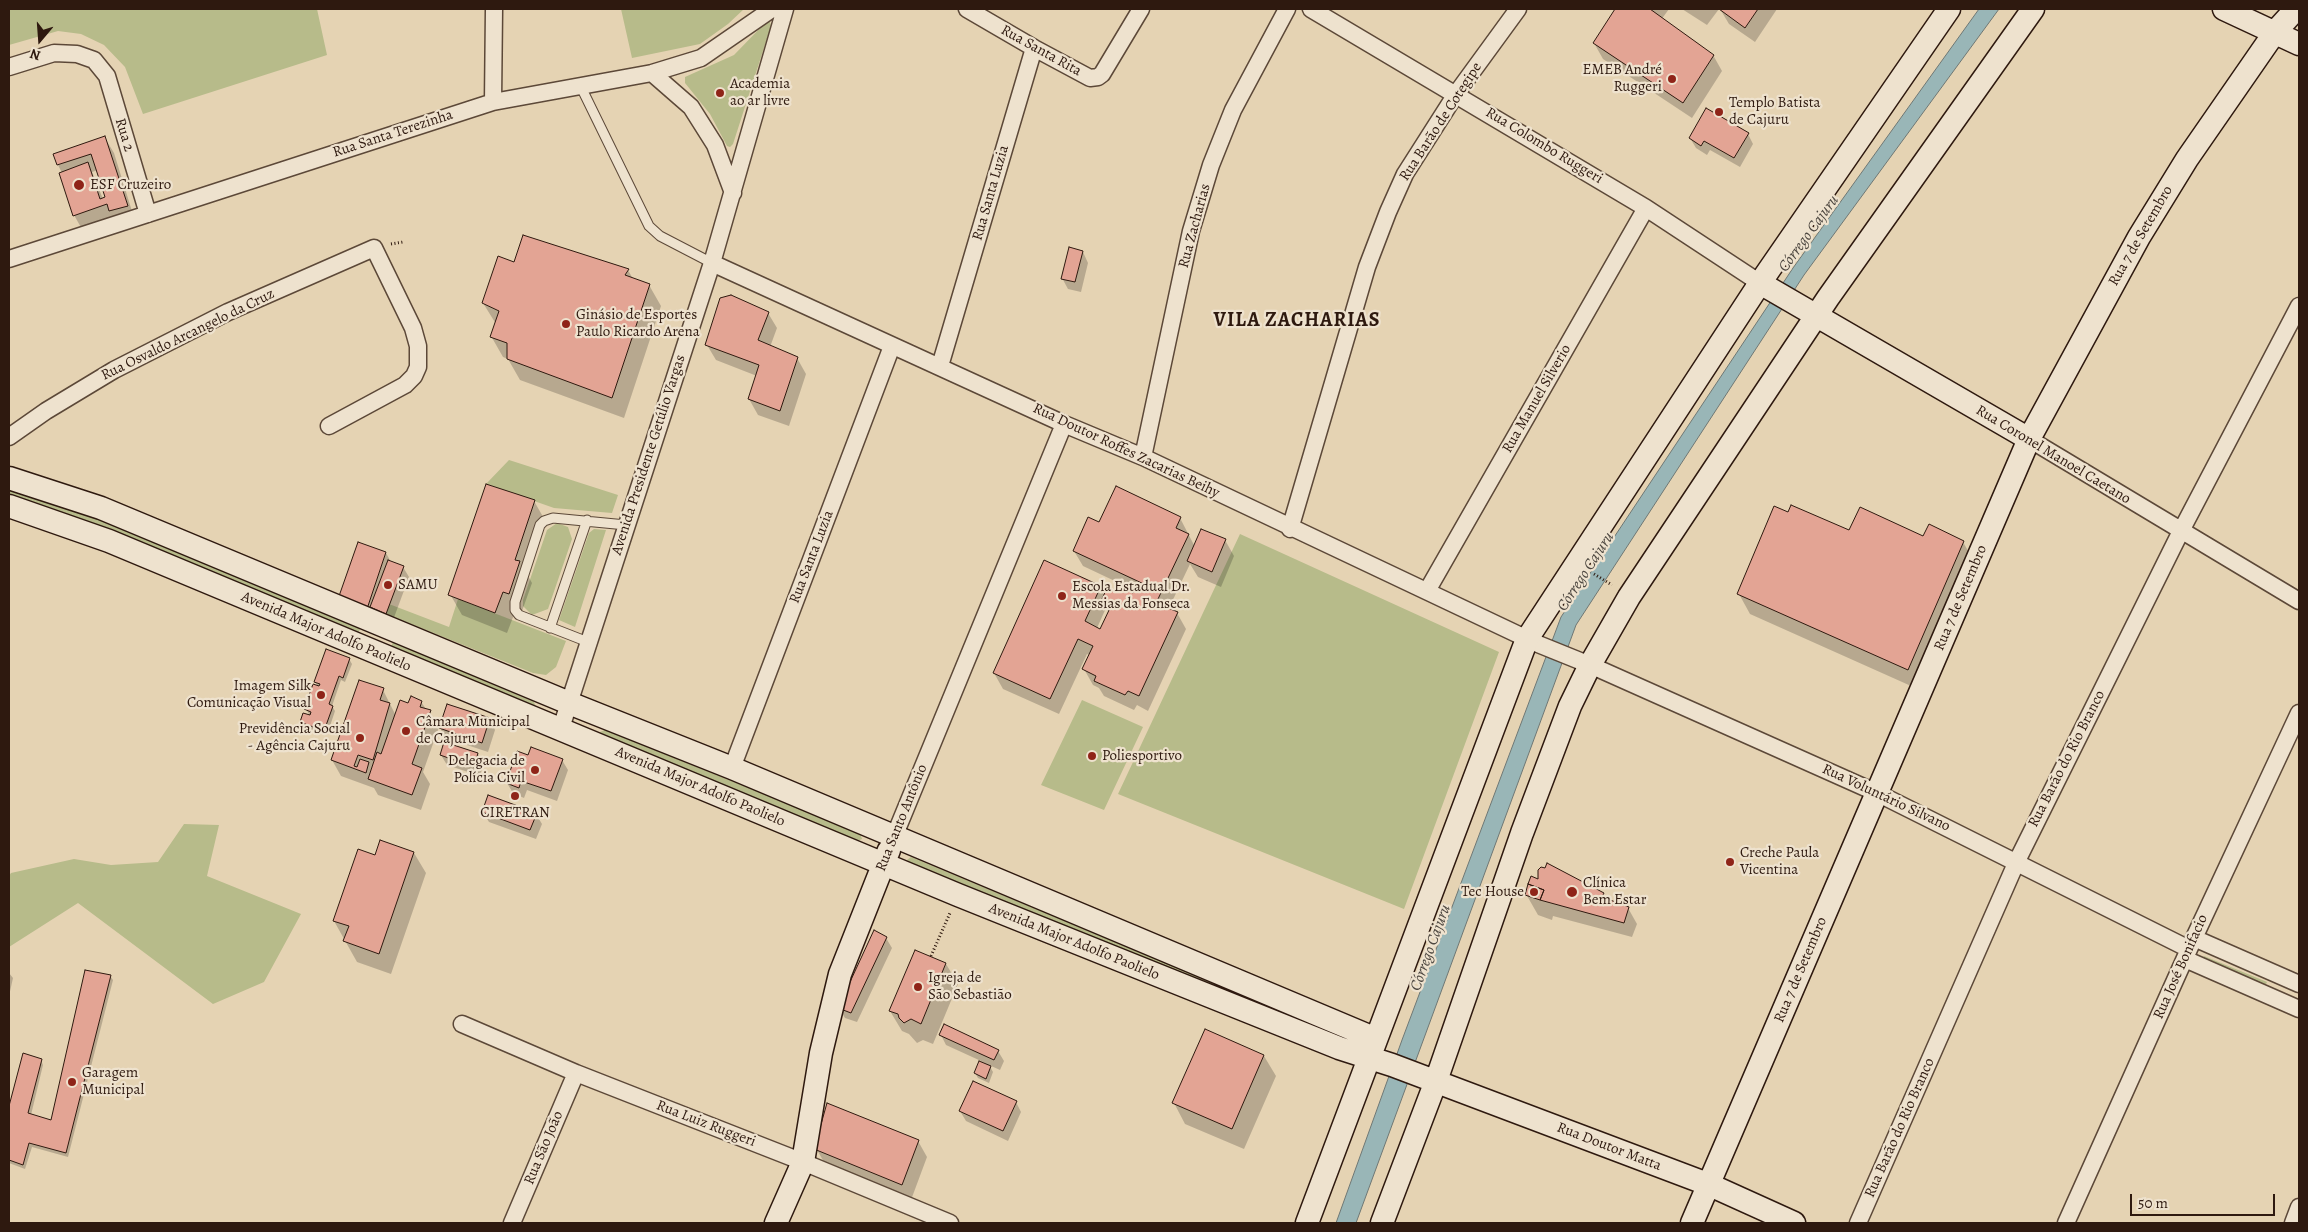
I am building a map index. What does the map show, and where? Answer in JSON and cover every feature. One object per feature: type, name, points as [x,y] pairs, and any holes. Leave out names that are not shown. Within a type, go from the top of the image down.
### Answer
[{"type":"main road","points":[[1307,1223],[1372,1048],[1533,641],[1576,562],[1766,286],[1949,9]]},
{"type":"main road","points":[[1382,1223],[1429,1079],[1570,706],[1584,662],[1629,597],[1811,314],[2033,9]]},
{"type":"main road","points":[[2224,9],[2299,44]]},
{"type":"main road","name":"Rua 7 de Setembro","points":[[1692,1223],[1710,1185],[2029,440],[2139,237],[2187,159],[2275,32],[2296,9]]},
{"type":"main road","name":"Rua Coronel Manoel Caetano","points":[[1766,286],[2029,440]]},
{"type":"main road","name":"Avenida Major Adolfo Paolielo","points":[[9,478],[101,508],[569,703],[732,768],[894,837],[1372,1048],[1392,1065]]},
{"type":"main road","name":"Avenida Major Adolfo Paolielo","points":[[9,506],[109,541],[958,895],[1339,1048],[1372,1048]]},
{"type":"main road","name":"Rua Santo Antônio","points":[[776,1223],[803,1162],[821,1053],[840,974],[894,837]]},
{"type":"main road","name":"Rua Doutor Matta","points":[[1392,1065],[1710,1185],[1794,1223]]},
{"type":"street","points":[[493,102],[494,9]]},
{"type":"street","name":"Rua Santa Terezinha","points":[[9,258],[493,102],[652,73],[701,58],[772,9]]},
{"type":"street","name":"Avenida Presidente Getúlio Vargas","points":[[561,728],[712,263],[785,9]]},
{"type":"street","name":"Rua Santa Rita","points":[[967,9],[1080,74],[1098,77],[1102,74],[1141,9]]},
{"type":"street","name":"Rua Zacharias","points":[[1144,457],[1191,231],[1212,165],[1233,110],[1288,9]]},
{"type":"street","name":"Rua Colombo Ruggeri","points":[[1313,9],[1646,208],[1766,286]]},
{"type":"street","name":"Rua Barão de Cotegipe","points":[[1290,529],[1370,258],[1405,174],[1456,94],[1518,9]]},
{"type":"street","name":"Rua Santa Luzia","points":[[940,366],[1034,48]]},
{"type":"street","name":"Rua 2","points":[[9,67],[54,53],[77,54],[94,60],[106,76],[148,214]]},
{"type":"street","points":[[652,73],[692,107],[715,145],[733,193]]},
{"type":"street","name":"Rua Manuel Silverio","points":[[1427,591],[1646,208]]},
{"type":"street","name":"Rua Osvaldo Arcangelo da Cruz","points":[[9,437],[46,411],[114,370],[228,312],[374,248],[413,328],[418,346],[418,367],[414,376],[405,385],[329,426]]},
{"type":"street","name":"Rua Doutor Roffes Zacarias Beihy","points":[[712,263],[1064,424],[1144,457],[1290,529],[1533,641]]},
{"type":"street","name":"Rua Barão do Rio Branco","points":[[1858,1223],[2016,861],[2181,531],[2299,306]]},
{"type":"street","name":"Rua Santa Luzia","points":[[732,768],[892,346]]},
{"type":"street","name":"Rua Santo Antônio","points":[[894,837],[1064,424]]},
{"type":"street","name":"Rua Coronel Manoel Caetano","points":[[2029,440],[2299,601]]},
{"type":"street","name":"Rua Voluntário Silvano","points":[[1533,641],[1877,793],[2189,949],[2299,1009]]},
{"type":"street","name":"Rua José Bonifacio","points":[[2066,1223],[2189,949],[2299,713]]},
{"type":"street","name":"Rua Voluntário Silvano","points":[[2189,949],[2299,984]]},
{"type":"street","name":"Rua Luiz Ruggeri","points":[[462,1024],[576,1073],[803,1162],[950,1223]]},
{"type":"street","name":"Rua São João","points":[[512,1223],[576,1073]]},
{"type":"street","points":[[2293,1223],[2299,1207]]},
{"type":"lane","points":[[580,85],[649,226],[660,236],[712,263]]},
{"type":"lane","points":[[588,642],[520,615],[515,610],[515,602],[540,525],[544,521],[553,518],[626,525]]},
{"type":"lane","points":[[550,628],[587,520]]},
{"type":"path","points":[[1576,562],[1629,597]]},
{"type":"path","points":[[930,956],[958,895]]},
{"type":"green space","points":[[9,9],[317,9],[327,55],[143,114],[125,67],[104,45],[81,34],[58,31],[9,45]]},
{"type":"green space","points":[[621,9],[744,9],[728,24],[700,44],[632,58]]},
{"type":"green space","points":[[767,21],[770,22],[771,26],[733,144],[730,147],[727,146],[710,114],[685,83],[685,77],[734,55]]},
{"type":"green space","points":[[509,460],[618,495],[612,513],[554,508],[486,484]]},
{"type":"green space","points":[[9,486],[93,515],[362,626],[358,633],[9,496]]},
{"type":"green space","points":[[557,523],[568,527],[572,539],[548,609],[532,615],[523,606],[523,600],[547,530]]},
{"type":"green space","points":[[594,529],[606,530],[575,627],[559,620],[589,533]]},
{"type":"green space","points":[[1240,534],[1499,652],[1404,909],[1118,794]]},
{"type":"green space","points":[[458,599],[566,641],[556,667],[546,675],[533,673],[386,614],[389,604],[449,627]]},
{"type":"green space","points":[[393,642],[534,702],[536,707],[533,708],[390,649]]},
{"type":"green space","name":"Poliesportivo","points":[[1082,700],[1143,727],[1104,810],[1041,785]]},
{"type":"green space","points":[[605,730],[860,833],[862,839],[857,841],[600,735],[600,732]]},
{"type":"green space","points":[[184,824],[219,825],[207,876],[301,914],[264,982],[213,1004],[78,903],[9,947],[9,876],[11,873],[74,859],[111,865],[158,862]]},
{"type":"green space","points":[[911,857],[1340,1036],[1343,1039],[909,863],[907,860]]},
{"type":"green space","points":[[2204,956],[2267,982],[2264,988],[2201,962]]},
{"type":"water","points":[[1979,9],[1999,9],[1804,275],[1576,625],[1356,1223],[1336,1223],[1402,1040],[1561,617],[1793,268]]},
{"type":"building","name":"EMEB André Ruggeri","points":[[1615,9],[1650,9],[1714,55],[1683,103],[1593,43]]},
{"type":"building","points":[[1719,9],[1758,9],[1745,28]]},
{"type":"building","points":[[1706,108],[1749,133],[1734,158],[1704,141],[1701,146],[1689,138]]},
{"type":"building","name":"ESF Cruzeiro","points":[[105,136],[128,206],[109,211],[107,204],[73,216],[59,173],[88,162],[100,199],[105,197],[91,154],[57,165],[53,154]]},
{"type":"building","name":"Ginásio de Esportes Paulo Ricardo Arena","points":[[523,235],[629,269],[625,275],[650,284],[612,398],[507,359],[507,343],[490,337],[499,311],[482,303],[498,256],[514,262]]},
{"type":"building","points":[[1069,247],[1083,251],[1075,282],[1061,279]]},
{"type":"building","points":[[731,295],[769,312],[758,340],[798,357],[780,411],[748,399],[759,365],[705,345],[720,298]]},
{"type":"building","points":[[486,484],[535,500],[515,560],[520,561],[509,594],[503,592],[495,613],[448,595]]},
{"type":"building","name":"Escola Estadual Dr. Messias da Fonseca","points":[[1116,486],[1181,517],[1176,528],[1189,534],[1158,599],[1168,604],[1168,608],[1178,612],[1139,696],[1128,691],[1125,695],[1094,681],[1096,676],[1082,669],[1093,646],[1078,639],[1050,699],[993,673],[1044,560],[1101,586],[1085,621],[1100,629],[1111,606],[1101,601],[1107,588],[1113,591],[1122,587],[1133,593],[1136,588],[1143,591],[1146,585],[1073,551],[1088,517],[1099,522]]},
{"type":"building","points":[[1791,505],[1849,530],[1860,507],[1923,536],[1929,524],[1964,541],[1908,670],[1737,594],[1774,506],[1788,512]]},
{"type":"building","points":[[1201,529],[1226,539],[1212,572],[1187,561]]},
{"type":"building","points":[[358,542],[386,552],[367,609],[338,599]]},
{"type":"building","name":"SAMU","points":[[388,560],[404,566],[386,614],[370,607]]},
{"type":"building","name":"Imagem Silk Comunicação Visual","points":[[326,649],[350,658],[343,678],[339,676],[329,704],[333,706],[324,731],[300,722],[303,713],[310,715],[311,712],[304,709],[313,684],[319,686],[320,684],[314,682]]},
{"type":"building","name":"Previdência Social - Agência Cajuru","points":[[359,680],[384,688],[380,700],[390,703],[373,760],[358,755],[354,766],[357,767],[360,759],[369,762],[366,773],[331,760]]},
{"type":"building","name":"Câmara Municipal de Cajuru","points":[[411,696],[422,701],[420,707],[431,710],[412,764],[422,768],[412,795],[368,779],[377,752],[381,754],[400,700],[408,703]]},
{"type":"building","points":[[447,704],[490,718],[482,743],[439,728]]},
{"type":"building","points":[[444,742],[478,753],[474,767],[440,755]]},
{"type":"building","name":"Delegacia de Polícia Civil","points":[[531,747],[563,759],[551,791],[521,781],[519,788],[506,783],[517,751],[528,755]]},
{"type":"building","points":[[488,795],[537,813],[530,830],[482,812]]},
{"type":"building","points":[[380,840],[414,852],[379,954],[343,941],[349,926],[333,921],[358,849],[375,855]]},
{"type":"building","name":"Clínica Bem Estar","points":[[1547,863],[1604,893],[1602,897],[1629,907],[1624,923],[1540,900],[1544,890],[1528,884],[1531,876],[1538,879],[1538,870],[1541,867],[1545,868]]},
{"type":"building","name":"Tec House","points":[[1528,884],[1544,890],[1540,900],[1525,895]]},
{"type":"building","points":[[874,930],[887,937],[851,1013],[838,1008]]},
{"type":"building","name":"Igreja de São Sebastião","points":[[915,950],[946,963],[921,1024],[911,1019],[904,1023],[898,1014],[889,1011]]},
{"type":"building","name":"Garagem Municipal","points":[[85,970],[111,975],[66,1153],[29,1143],[23,1165],[9,1160],[9,1106],[23,1053],[42,1059],[28,1113],[51,1120]]},
{"type":"building","points":[[944,1024],[999,1050],[994,1060],[939,1035]]},
{"type":"building","points":[[1205,1029],[1264,1055],[1232,1129],[1172,1103]]},
{"type":"building","points":[[979,1061],[991,1066],[986,1079],[974,1073]]},
{"type":"building","points":[[973,1081],[1017,1101],[1003,1131],[959,1111]]},
{"type":"building","points":[[827,1103],[919,1140],[902,1185],[814,1149]]},
{"type":"place","name":"EMEB André Ruggeri","points":[[1672,79]]},
{"type":"place","name":"Academia ao ar livre","points":[[720,93]]},
{"type":"place","name":"Templo Batista de Cajuru","points":[[1719,112]]},
{"type":"place","name":"ESF Cruzeiro","points":[[79,185]]},
{"type":"place","name":"Ginásio de Esportes Paulo Ricardo Arena","points":[[566,324]]},
{"type":"place","name":"SAMU","points":[[388,585]]},
{"type":"place","name":"Escola Estadual Dr. Messias da Fonseca","points":[[1062,596]]},
{"type":"place","name":"Imagem Silk Comunicação Visual","points":[[321,695]]},
{"type":"place","name":"Câmara Municipal de Cajuru","points":[[406,731]]},
{"type":"place","name":"Previdência Social - Agência Cajuru","points":[[360,738]]},
{"type":"place","name":"Poliesportivo","points":[[1092,756]]},
{"type":"place","name":"Delegacia de Polícia Civil","points":[[535,770]]},
{"type":"place","name":"CIRETRAN","points":[[515,796]]},
{"type":"place","name":"Creche Paula Vicentina","points":[[1730,862]]},
{"type":"place","name":"Tec House","points":[[1534,892]]},
{"type":"place","name":"Clínica Bem Estar","points":[[1572,892]]},
{"type":"place","name":"Igreja de São Sebastião","points":[[918,987]]},
{"type":"place","name":"Garagem Municipal","points":[[72,1082]]},
{"type":"district","name":"VILA ZACHARIAS","points":[[1297,321]]},
{"type":"water label","name":"Córrego Cajuru","points":[[1809,234]]},
{"type":"water label","name":"Córrego Cajuru","points":[[1586,572]]},
{"type":"water label","name":"Córrego Cajuru","points":[[1431,948]]}]
